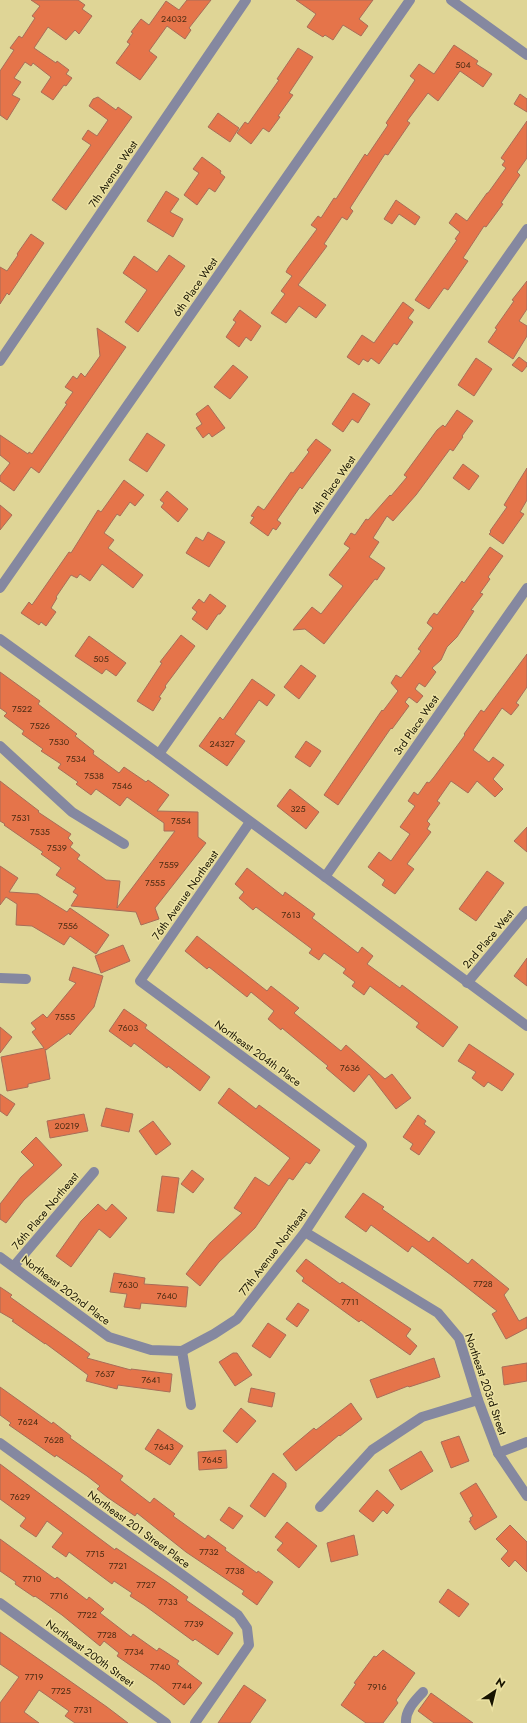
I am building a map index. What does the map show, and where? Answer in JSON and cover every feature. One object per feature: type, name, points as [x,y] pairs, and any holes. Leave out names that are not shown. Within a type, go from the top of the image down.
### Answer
[{"type":"street","name":"7th Avenue West","points":[[0,362],[246,0]]},
{"type":"street","name":"6th Place West","points":[[0,588],[410,0]]},
{"type":"street","points":[[451,0],[527,55]]},
{"type":"street","name":"4th Place West","points":[[159,754],[527,229]]},
{"type":"street","name":"3rd Place West","points":[[325,877],[527,588]]},
{"type":"street","points":[[0,639],[159,754],[527,1026]]},
{"type":"street","points":[[0,746],[72,812],[124,844]]},
{"type":"street","name":"76th Avenue Northeast","points":[[140,981],[250,822]]},
{"type":"street","name":"2nd Place West","points":[[466,982],[527,911]]},
{"type":"street","points":[[0,978],[26,979]]},
{"type":"street","name":"Northeast 204th Place","points":[[140,981],[362,1145]]},
{"type":"street","name":"77th Avenue Northeast","points":[[182,1351],[214,1334],[237,1319],[305,1232],[362,1145]]},
{"type":"street","name":"76th Place Northeast","points":[[14,1266],[94,1172]]},
{"type":"street","name":"Northeast 203rd Street","points":[[305,1232],[438,1314],[459,1338],[478,1400],[498,1453],[527,1496]]},
{"type":"street","name":"Northeast 202nd Place","points":[[0,1257],[109,1337],[151,1350],[182,1351]]},
{"type":"street","points":[[182,1351],[191,1405]]},
{"type":"street","points":[[320,1507],[372,1450],[422,1417],[478,1400]]},
{"type":"street","points":[[498,1453],[527,1442]]},
{"type":"street","name":"Northeast 201 Street Place","points":[[0,1443],[238,1615],[246,1628],[249,1645],[195,1723]]},
{"type":"street","name":"Northeast 200th Street","points":[[0,1603],[166,1723]]},
{"type":"street","points":[[406,1723],[405,1717],[407,1711],[423,1692]]},
{"type":"building","points":[[31,0],[78,0],[85,5],[82,9],[92,16],[79,34],[75,30],[66,40],[48,27],[34,48],[56,63],[57,61],[69,70],[66,74],[72,78],[66,86],[64,85],[53,100],[41,92],[51,77],[33,63],[31,66],[25,62],[14,78],[21,82],[12,95],[20,99],[7,120],[0,115],[0,71],[14,50],[10,48],[19,36],[22,38],[35,18],[32,16],[40,6]]},
{"type":"building","points":[[187,0],[211,0],[189,28],[191,30],[185,39],[167,26],[149,51],[157,57],[140,80],[116,63],[130,44],[127,42],[133,33],[131,32],[141,19],[149,25],[166,1],[179,10]]},
{"type":"building","points":[[296,0],[373,0],[359,19],[368,26],[361,36],[343,25],[333,40],[325,35],[323,37],[307,27],[316,14]]},
{"type":"building","points":[[454,45],[478,61],[476,64],[492,74],[483,87],[460,71],[438,101],[428,93],[407,121],[410,123],[388,155],[385,154],[350,208],[353,211],[347,220],[342,217],[324,244],[327,246],[298,285],[326,305],[316,318],[299,306],[286,323],[271,313],[285,294],[281,291],[292,276],[286,272],[288,268],[317,229],[311,225],[318,216],[321,218],[334,198],[336,199],[365,154],[367,156],[388,125],[386,123],[415,80],[410,76],[419,64],[434,74]]},
{"type":"building","points":[[298,48],[313,57],[289,93],[293,95],[278,116],[280,117],[269,132],[263,128],[251,144],[237,133],[245,122],[248,124],[279,80],[277,79]]},
{"type":"building","points":[[520,94],[527,99],[527,112],[514,104]]},
{"type":"building","points":[[98,97],[116,110],[118,107],[132,117],[66,210],[52,200],[91,145],[82,139],[88,130],[97,136],[108,120],[89,106],[93,99]]},
{"type":"building","points":[[218,113],[239,128],[230,142],[208,127]]},
{"type":"building","points":[[527,121],[527,158],[517,172],[520,175],[501,203],[503,204],[486,227],[484,226],[463,258],[468,261],[448,290],[444,288],[429,309],[415,300],[457,240],[455,239],[460,232],[449,223],[456,213],[467,221],[506,168],[502,165],[505,161],[501,158]]},
{"type":"building","points":[[202,157],[221,171],[220,173],[225,177],[215,192],[209,188],[197,205],[184,195],[199,173],[193,169]]},
{"type":"building","points":[[166,191],[179,199],[170,212],[183,219],[173,237],[147,221]]},
{"type":"building","points":[[396,200],[420,217],[415,225],[399,214],[392,224],[384,219]]},
{"type":"building","points":[[31,234],[44,243],[9,295],[7,293],[0,304],[0,267],[7,271]]},
{"type":"building","points":[[169,255],[185,266],[138,332],[125,322],[147,290],[123,273],[134,256],[157,272]]},
{"type":"building","points":[[527,281],[527,309],[519,321],[527,326],[527,336],[513,359],[488,342],[497,329],[495,328],[514,301],[512,300]]},
{"type":"building","points":[[403,302],[414,310],[408,318],[413,322],[397,345],[394,343],[379,364],[371,358],[368,362],[363,359],[359,365],[347,357],[362,335],[374,343]]},
{"type":"building","points":[[240,310],[261,326],[251,341],[246,337],[239,347],[226,337],[236,322],[233,320]]},
{"type":"building","points":[[97,328],[126,347],[39,473],[31,467],[14,491],[0,481],[0,476],[10,463],[0,455],[0,435],[28,454],[29,452],[32,454],[67,404],[65,403],[73,392],[65,387],[73,376],[77,379],[81,373],[85,377],[100,356]]},
{"type":"building","points":[[519,357],[527,363],[527,366],[522,372],[512,365]]},
{"type":"building","points":[[476,358],[492,369],[474,396],[458,385]]},
{"type":"building","points":[[233,365],[248,377],[230,399],[214,387]]},
{"type":"building","points":[[353,393],[370,404],[358,423],[352,419],[343,432],[332,424]]},
{"type":"building","points":[[208,405],[225,428],[212,437],[209,433],[203,438],[196,428],[202,424],[196,414]]},
{"type":"building","points":[[457,410],[473,421],[462,436],[463,437],[453,451],[450,449],[416,495],[393,521],[387,516],[373,538],[379,542],[369,557],[385,568],[377,580],[375,579],[324,644],[305,629],[293,630],[312,607],[321,614],[343,586],[329,575],[350,548],[344,544],[351,533],[355,535],[366,519],[368,520],[390,495],[391,496],[407,477],[404,475],[437,430],[443,425],[445,427]]},
{"type":"building","points":[[147,433],[165,445],[147,472],[129,460]]},
{"type":"building","points":[[316,439],[331,450],[302,489],[300,487],[277,520],[281,523],[276,530],[273,528],[268,536],[250,523],[254,517],[251,516],[258,506],[264,510],[291,472],[293,473],[309,452],[307,450]]},
{"type":"building","points":[[463,464],[479,476],[469,490],[453,478]]},
{"type":"building","points":[[527,468],[527,500],[520,512],[524,514],[503,544],[489,534],[507,507],[504,505]]},
{"type":"building","points":[[124,480],[144,495],[135,506],[130,502],[120,516],[117,514],[104,533],[114,540],[108,548],[143,575],[133,588],[102,564],[90,581],[80,574],[77,578],[71,575],[56,597],[57,598],[51,608],[56,612],[46,626],[41,622],[39,625],[21,613],[29,602],[32,605],[69,552],[71,553],[98,510],[101,512]]},
{"type":"building","points":[[167,491],[188,509],[178,522],[161,507],[164,503],[160,500]]},
{"type":"building","points":[[0,505],[12,515],[0,530]]},
{"type":"building","points":[[208,532],[225,542],[209,567],[186,553],[196,537],[203,541]]},
{"type":"building","points":[[490,547],[503,556],[488,577],[490,579],[480,593],[483,594],[471,610],[474,611],[457,637],[447,647],[441,660],[432,668],[436,672],[425,687],[419,683],[415,689],[423,696],[417,703],[409,697],[405,702],[409,706],[392,729],[391,728],[338,805],[324,795],[382,710],[383,711],[398,691],[391,683],[396,675],[401,678],[421,651],[418,649],[433,628],[427,623],[430,618],[434,613],[437,615],[462,581],[464,583]]},
{"type":"building","points":[[210,594],[226,606],[220,614],[218,614],[207,630],[192,619],[197,612],[192,608],[199,599],[204,603]]},
{"type":"building","points":[[181,635],[195,646],[165,686],[166,687],[159,697],[161,698],[153,711],[137,701],[162,663],[160,662]]},
{"type":"building","points":[[89,636],[126,663],[116,676],[106,669],[102,674],[75,656]]},
{"type":"building","points":[[527,654],[527,687],[516,703],[519,705],[511,715],[502,708],[473,750],[489,762],[493,757],[504,765],[493,779],[503,789],[495,797],[477,781],[468,793],[451,781],[437,801],[440,803],[427,821],[430,824],[427,829],[431,832],[407,864],[414,869],[395,894],[382,885],[385,880],[368,867],[379,852],[391,861],[410,834],[400,827],[415,806],[408,801],[414,792],[418,795],[427,782],[429,783],[434,777],[465,735],[464,734],[481,710],[484,712]]},
{"type":"building","points":[[301,665],[316,676],[299,699],[284,687]]},
{"type":"building","points":[[0,672],[40,701],[38,704],[77,734],[75,736],[94,751],[93,754],[119,773],[124,767],[146,782],[148,780],[169,795],[157,811],[198,812],[198,837],[206,843],[155,908],[159,919],[141,925],[136,912],[71,906],[78,895],[73,892],[76,888],[56,875],[61,868],[41,854],[43,852],[0,821],[0,781],[39,811],[38,812],[71,834],[68,838],[73,843],[70,847],[80,855],[77,859],[106,880],[120,881],[117,908],[175,831],[164,831],[164,823],[127,797],[120,806],[96,789],[91,795],[76,784],[78,782],[58,768],[61,764],[41,751],[43,749],[22,734],[24,731],[4,716],[7,713],[0,708]]},
{"type":"building","points":[[252,679],[275,695],[267,706],[259,700],[235,734],[245,741],[227,766],[199,746],[220,717],[223,720]]},
{"type":"building","points":[[306,741],[321,751],[310,767],[295,757]]},
{"type":"building","points":[[290,789],[319,812],[306,829],[277,806]]},
{"type":"building","points":[[527,827],[527,852],[514,841]]},
{"type":"building","points":[[0,866],[18,878],[9,892],[38,894],[67,912],[70,908],[109,935],[96,954],[70,936],[64,945],[32,926],[16,925],[17,904],[6,897],[0,905]]},
{"type":"building","points":[[247,868],[283,896],[285,892],[315,914],[312,918],[358,953],[362,947],[373,956],[367,964],[400,988],[402,985],[458,1027],[443,1047],[416,1027],[419,1023],[370,986],[364,995],[352,986],[355,982],[343,973],[346,969],[324,953],[319,960],[309,953],[312,949],[256,907],[253,910],[239,898],[244,892],[235,884]]},
{"type":"building","points":[[487,871],[504,883],[476,921],[459,909]]},
{"type":"building","points":[[197,936],[267,991],[271,986],[299,1008],[294,1013],[341,1051],[346,1045],[385,1079],[392,1074],[411,1098],[396,1109],[369,1074],[354,1092],[326,1068],[328,1066],[282,1028],[281,1030],[268,1019],[274,1011],[251,992],[247,997],[209,967],[207,969],[185,951]]},
{"type":"building","points":[[123,945],[130,961],[101,973],[95,956]]},
{"type":"building","points":[[527,958],[527,986],[514,976]]},
{"type":"building","points":[[73,967],[103,976],[94,1007],[70,1035],[69,1033],[46,1050],[45,1049],[50,1079],[28,1084],[28,1087],[7,1091],[1,1057],[44,1048],[32,1032],[36,1029],[31,1023],[43,1014],[47,1018],[76,983],[69,980]]},
{"type":"building","points":[[124,1009],[147,1025],[145,1028],[210,1077],[200,1091],[168,1066],[167,1068],[134,1043],[131,1047],[109,1031]]},
{"type":"building","points":[[0,1027],[12,1037],[0,1053]]},
{"type":"building","points":[[469,1044],[514,1074],[502,1091],[488,1082],[484,1087],[472,1078],[476,1072],[458,1061]]},
{"type":"building","points":[[229,1088],[256,1109],[259,1105],[320,1150],[310,1164],[306,1162],[293,1180],[289,1178],[255,1228],[219,1262],[200,1286],[186,1274],[210,1243],[242,1213],[234,1208],[255,1177],[269,1186],[290,1158],[218,1103]]},
{"type":"building","points":[[0,1094],[15,1104],[7,1116],[0,1111]]},
{"type":"building","points":[[106,1108],[133,1114],[129,1132],[101,1126]]},
{"type":"building","points":[[84,1114],[88,1131],[50,1138],[47,1121]]},
{"type":"building","points":[[418,1115],[426,1121],[424,1124],[435,1132],[419,1155],[410,1149],[413,1144],[403,1137]]},
{"type":"building","points":[[153,1121],[171,1144],[156,1155],[139,1131]]},
{"type":"building","points":[[36,1137],[62,1165],[24,1200],[6,1223],[0,1219],[0,1204],[21,1177],[34,1165],[21,1152]]},
{"type":"building","points":[[192,1170],[204,1179],[193,1193],[181,1184]]},
{"type":"building","points":[[162,1176],[179,1178],[174,1213],[157,1211]]},
{"type":"building","points":[[363,1193],[384,1207],[382,1209],[429,1242],[433,1237],[468,1264],[472,1259],[509,1289],[504,1295],[519,1321],[527,1317],[527,1328],[506,1339],[492,1314],[497,1311],[451,1275],[412,1246],[408,1252],[371,1225],[366,1232],[345,1217]]},
{"type":"building","points":[[98,1204],[106,1211],[112,1204],[127,1218],[110,1238],[99,1229],[71,1267],[56,1256],[81,1221]]},
{"type":"building","points":[[306,1259],[340,1284],[342,1282],[411,1329],[406,1336],[417,1346],[410,1355],[361,1320],[359,1322],[302,1281],[304,1278],[296,1271]]},
{"type":"building","points":[[114,1273],[145,1278],[144,1284],[188,1287],[186,1307],[141,1303],[140,1309],[124,1307],[127,1294],[110,1292]]},
{"type":"building","points":[[0,1287],[12,1295],[10,1297],[90,1354],[87,1358],[131,1370],[172,1374],[170,1392],[118,1385],[117,1389],[86,1381],[88,1375],[12,1321],[14,1320],[0,1312]]},
{"type":"building","points":[[298,1303],[309,1310],[297,1327],[286,1319]]},
{"type":"building","points":[[268,1323],[286,1335],[270,1358],[252,1346]]},
{"type":"building","points":[[233,1353],[237,1353],[252,1375],[235,1386],[219,1362]]},
{"type":"building","points":[[434,1358],[440,1377],[409,1387],[408,1386],[377,1398],[370,1380]]},
{"type":"building","points":[[527,1363],[527,1381],[504,1385],[502,1367]]},
{"type":"building","points":[[0,1387],[52,1424],[53,1422],[71,1436],[70,1438],[123,1476],[120,1480],[150,1503],[154,1498],[175,1514],[173,1516],[205,1539],[208,1535],[226,1548],[225,1550],[257,1573],[258,1571],[273,1582],[257,1605],[242,1594],[244,1591],[186,1552],[137,1513],[135,1516],[107,1497],[97,1489],[100,1486],[87,1476],[56,1455],[55,1457],[9,1425],[11,1423],[0,1415]]},
{"type":"building","points":[[251,1388],[275,1393],[272,1407],[248,1402]]},
{"type":"building","points":[[351,1403],[362,1419],[340,1436],[339,1435],[296,1471],[283,1454],[314,1428],[316,1430]]},
{"type":"building","points":[[241,1408],[256,1421],[237,1443],[223,1431]]},
{"type":"building","points":[[158,1429],[183,1446],[170,1465],[145,1449]]},
{"type":"building","points":[[459,1436],[469,1461],[451,1468],[441,1442]]},
{"type":"building","points":[[226,1450],[227,1468],[199,1470],[198,1452]]},
{"type":"building","points":[[421,1451],[433,1471],[401,1490],[389,1470]]},
{"type":"building","points":[[0,1464],[115,1550],[116,1548],[188,1597],[186,1600],[233,1633],[218,1655],[195,1639],[193,1641],[130,1596],[132,1593],[114,1581],[112,1584],[69,1552],[66,1557],[52,1547],[63,1533],[47,1521],[36,1537],[20,1526],[26,1518],[0,1499]]},
{"type":"building","points":[[273,1473],[286,1483],[286,1487],[265,1517],[250,1506]]},
{"type":"building","points":[[476,1483],[497,1517],[475,1530],[469,1521],[471,1521],[470,1518],[473,1516],[460,1493]]},
{"type":"building","points":[[377,1490],[394,1505],[387,1514],[383,1510],[373,1522],[359,1511]]},
{"type":"building","points":[[229,1507],[243,1516],[233,1529],[220,1520]]},
{"type":"building","points":[[287,1522],[317,1546],[299,1568],[277,1550],[283,1543],[275,1537]]},
{"type":"building","points":[[510,1525],[527,1542],[527,1572],[515,1560],[509,1567],[501,1559],[508,1551],[496,1539]]},
{"type":"building","points":[[354,1535],[358,1555],[331,1562],[327,1543]]},
{"type":"building","points":[[0,1539],[55,1579],[57,1577],[87,1600],[89,1597],[104,1609],[100,1613],[131,1637],[133,1634],[157,1651],[159,1648],[179,1661],[177,1664],[202,1683],[184,1705],[156,1683],[117,1656],[119,1653],[104,1641],[100,1646],[62,1615],[15,1584],[16,1582],[0,1571]]},
{"type":"building","points":[[448,1589],[469,1604],[459,1617],[439,1602]]},
{"type":"building","points":[[0,1632],[128,1723],[75,1723],[65,1716],[69,1711],[39,1690],[24,1712],[39,1723],[0,1723],[0,1703],[19,1677],[0,1664]]},
{"type":"building","points":[[383,1650],[415,1673],[396,1700],[398,1703],[383,1723],[366,1723],[341,1705],[356,1684],[354,1683],[374,1656],[376,1657]]},
{"type":"building","points":[[244,1685],[266,1700],[250,1723],[218,1723]]},
{"type":"building","points":[[431,1693],[473,1723],[434,1723],[418,1711]]}]
